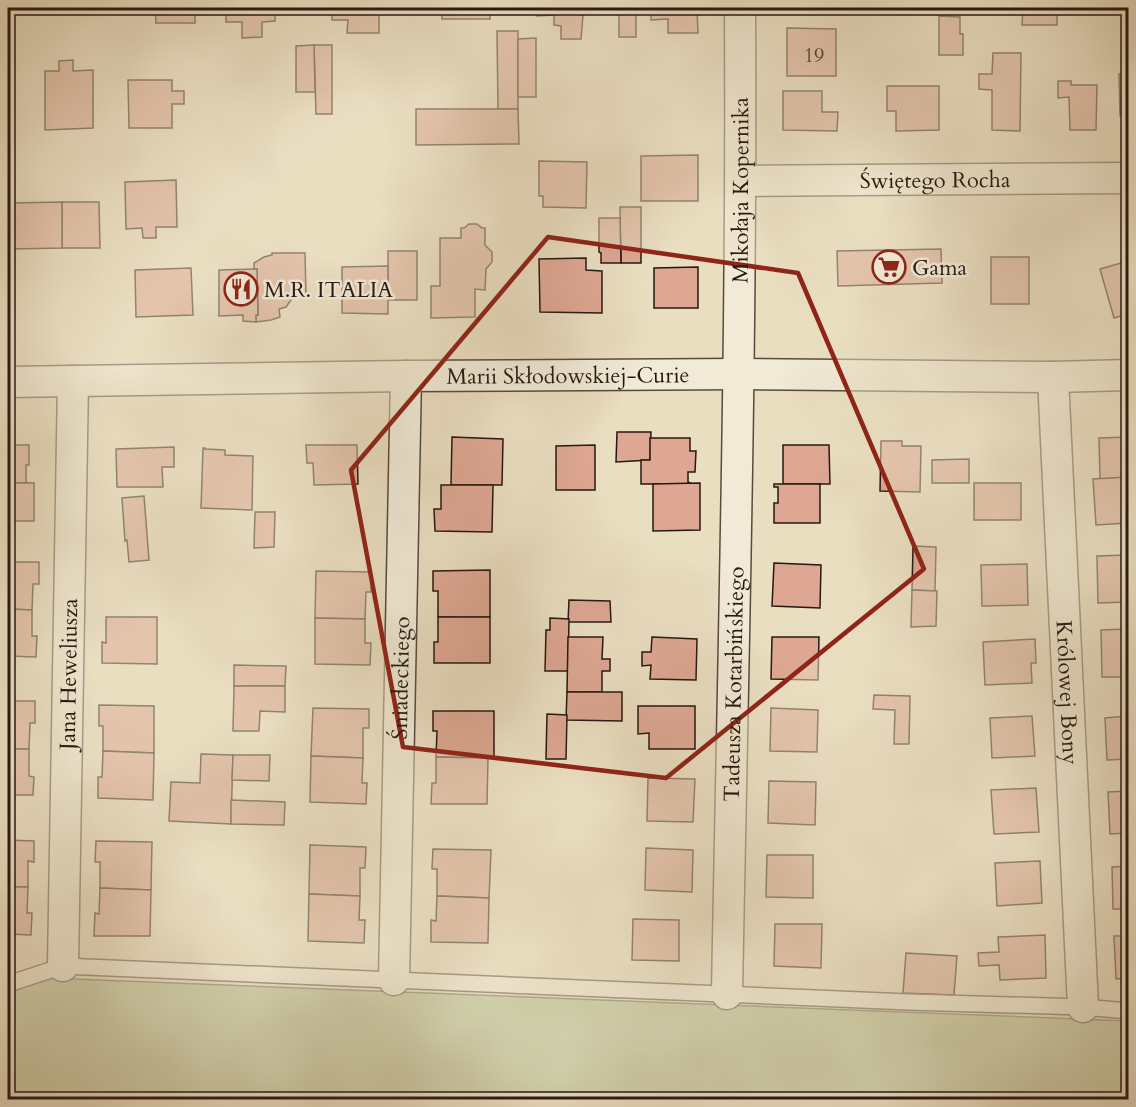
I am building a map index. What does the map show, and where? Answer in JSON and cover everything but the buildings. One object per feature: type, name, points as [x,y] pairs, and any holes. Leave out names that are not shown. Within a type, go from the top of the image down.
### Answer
[{"type":"street","name":"Mikołaja Kopernika","points":[[739,374],[740,8]]},
{"type":"street","name":"Świętego Rocha","points":[[741,181],[1128,178]]},
{"type":"street","name":"Marii Skłodowskiej-Curie","points":[[8,382],[406,376],[739,374],[1053,377],[1128,375]]},
{"type":"street","name":"Tadeusza Kotarbińskiego","points":[[726,994],[739,374]]},
{"type":"street","name":"Śniadeckiego","points":[[394,980],[406,376]]},
{"type":"street","name":"Królowej Bony","points":[[1053,377],[1083,1007]]},
{"type":"street","name":"Jana Heweliusza","points":[[63,966],[73,381]]},
{"type":"lane","points":[[8,984],[63,966],[1083,1007],[1128,1011]]},
{"type":"highlighted area","points":[[548,237],[798,273],[924,569],[666,778],[403,747],[351,470]]},
{"type":"green space","points":[[49,978],[1128,1021],[1128,1099],[8,1099],[8,993]]},
{"type":"place","name":"Gama","points":[[889,267]]},
{"type":"place","name":"M.R. ITALIA","points":[[241,289]]}]
